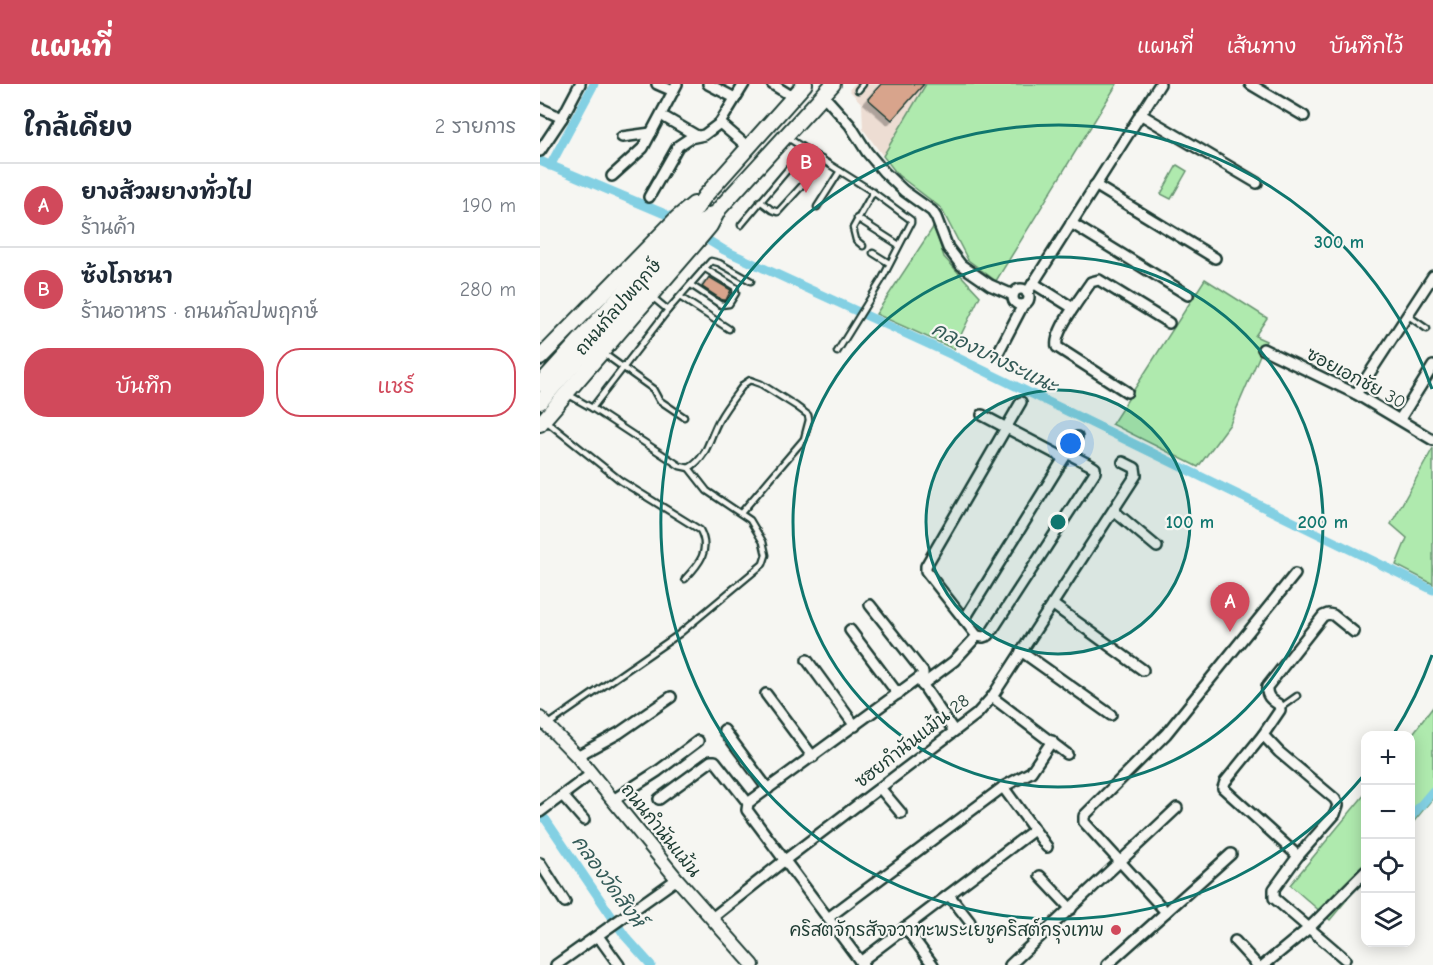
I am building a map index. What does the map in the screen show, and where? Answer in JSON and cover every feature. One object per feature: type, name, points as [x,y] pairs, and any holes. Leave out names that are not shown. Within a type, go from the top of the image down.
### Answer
[{"type":"main road","name":"ถนนกัลปพฤกษ์","points":[[542,421],[651,296],[705,196],[805,84]]},
{"type":"main road","name":"ถนนกัลปพฤกษ์","points":[[540,358],[686,231],[719,209],[828,89]]},
{"type":"main road","name":"ถนนกัลปพฤกษ์","points":[[540,402],[544,386],[686,231]]},
{"type":"street","points":[[541,150],[562,118],[580,84]]},
{"type":"street","points":[[612,176],[643,148],[675,88],[657,84]]},
{"type":"street","points":[[708,84],[735,98]]},
{"type":"street","points":[[649,197],[678,146],[690,138],[704,135],[720,123],[744,84]]},
{"type":"street","points":[[772,84],[793,97]]},
{"type":"street","points":[[998,353],[1023,305],[1028,300],[1027,293],[1033,283],[1160,84]]},
{"type":"street","points":[[1250,84],[1304,116]]},
{"type":"street","points":[[828,89],[867,152],[884,172],[904,191],[932,211],[948,248],[961,265],[990,285],[1013,295]]},
{"type":"street","points":[[540,108],[562,118]]},
{"type":"street","points":[[1140,114],[1257,183]]},
{"type":"street","points":[[666,118],[697,136]]},
{"type":"street","points":[[720,123],[748,147]]},
{"type":"street","points":[[622,137],[651,133]]},
{"type":"street","points":[[1095,185],[1215,258]]},
{"type":"street","points":[[1071,223],[1188,295]]},
{"type":"street","points":[[1356,394],[1433,276]]},
{"type":"street","points":[[1127,392],[1057,347],[1056,339],[1073,308],[1091,282],[1099,280],[1168,323]]},
{"type":"street","points":[[1033,283],[1073,308]]},
{"type":"street","points":[[1013,295],[1018,290],[1027,293]]},
{"type":"street","points":[[1013,295],[1014,302],[1023,305]]},
{"type":"street","name":"ซอยเอกชัย 30","points":[[1263,349],[1356,394],[1433,440]]},
{"type":"street","points":[[1400,419],[1433,366]]},
{"type":"street","points":[[982,416],[1006,429],[1095,468],[1095,472],[989,635],[983,638],[976,636],[926,572],[926,566],[1006,429],[1022,402]]},
{"type":"street","points":[[964,620],[1077,437]]},
{"type":"street","name":"ซฮยกำนันแม้น 28","points":[[712,918],[784,860],[977,714],[992,697],[1136,476],[1134,468],[1123,462]]},
{"type":"street","points":[[1114,511],[1157,547]]},
{"type":"street","points":[[1166,912],[1084,822],[1084,816],[1166,734],[1295,574]]},
{"type":"street","points":[[1052,604],[1143,670]]},
{"type":"street","points":[[870,605],[923,672],[920,682]]},
{"type":"street","points":[[1298,856],[1223,788],[1225,782],[1263,735],[1280,708],[1269,698],[1266,693],[1267,687],[1323,616],[1333,615],[1354,632]]},
{"type":"street","points":[[850,630],[898,694]]},
{"type":"street","points":[[748,802],[898,694],[954,661],[976,636]]},
{"type":"street","points":[[1022,651],[1111,715]]},
{"type":"street","points":[[807,660],[855,726]]},
{"type":"street","points":[[920,682],[954,731]]},
{"type":"street","points":[[766,694],[813,757]]},
{"type":"street","points":[[577,756],[619,733],[671,697]]},
{"type":"street","points":[[992,697],[1067,754]]},
{"type":"street","name":"ถนนกำนันแม้น","points":[[544,722],[577,756],[677,879],[753,965]]},
{"type":"street","points":[[724,730],[768,789]]},
{"type":"street","points":[[1263,735],[1279,752],[1335,799],[1338,805],[1335,814],[1298,856],[1273,893],[1274,898],[1345,959]]},
{"type":"street","points":[[613,800],[658,771],[698,741]]},
{"type":"street","points":[[828,918],[1003,787],[1031,772],[1052,741]]},
{"type":"street","points":[[659,800],[711,761],[715,761],[748,802],[747,810],[861,963],[1034,830]]},
{"type":"street","points":[[540,812],[591,774]]},
{"type":"street","points":[[1003,787],[1047,847]]},
{"type":"street","points":[[880,788],[901,813]]},
{"type":"street","points":[[564,796],[584,820]]},
{"type":"street","points":[[1010,965],[1178,808]]},
{"type":"street","points":[[1107,965],[1231,854]]},
{"type":"street","points":[[540,863],[565,902]]},
{"type":"street","points":[[1264,965],[1310,928],[1361,875]]},
{"type":"street","points":[[1040,876],[1071,909]]},
{"type":"street","points":[[556,965],[568,962],[598,936],[677,879]]},
{"type":"street","points":[[949,895],[970,922]]},
{"type":"street","points":[[905,927],[933,965]]},
{"type":"street","points":[[598,936],[619,965]]},
{"type":"street","points":[[1235,941],[1257,965]]},
{"type":"lane","points":[[858,90],[863,84]]},
{"type":"lane","points":[[786,136],[873,192],[911,220],[909,228],[837,352]]},
{"type":"lane","points":[[741,225],[805,149]]},
{"type":"lane","points":[[815,171],[823,160]]},
{"type":"lane","points":[[817,207],[840,171]]},
{"type":"lane","points":[[760,201],[778,212],[809,178]]},
{"type":"lane","points":[[863,246],[856,240],[853,228],[873,192]]},
{"type":"lane","points":[[857,218],[898,245]]},
{"type":"lane","points":[[873,253],[889,263]]},
{"type":"lane","points":[[591,408],[668,310],[711,261],[751,281]]},
{"type":"lane","points":[[691,285],[721,305],[729,304],[736,293],[735,287],[704,268]]},
{"type":"lane","points":[[651,296],[668,310]]},
{"type":"lane","points":[[680,297],[729,329]]},
{"type":"lane","points":[[1407,315],[1427,329]]},
{"type":"lane","points":[[603,353],[654,389],[659,400],[684,417]]},
{"type":"lane","points":[[689,468],[699,462],[708,448],[719,420],[744,384],[750,380],[761,384],[808,415],[808,429],[804,439],[741,513]]},
{"type":"lane","points":[[544,722],[679,634],[763,564],[766,555],[763,542],[750,520],[707,491],[689,468],[680,466],[566,394]]},
{"type":"lane","points":[[542,421],[621,481],[700,530],[704,537],[705,550],[700,562],[685,579]]},
{"type":"lane","points":[[1280,708],[1297,696]]},
{"type":"shaded area","points":[[854,84],[926,84],[883,156],[863,129],[862,104],[849,90]]},
{"type":"green space","points":[[926,84],[1117,84],[996,281],[968,260],[941,208],[898,175],[883,156]]},
{"type":"green space","points":[[1177,165],[1187,171],[1171,199],[1161,194]]},
{"type":"green space","points":[[934,226],[944,257],[980,296],[954,349],[876,314]]},
{"type":"green space","points":[[1205,279],[1267,318],[1255,336],[1266,341],[1230,424],[1198,467],[1112,424]]},
{"type":"green space","points":[[1433,448],[1433,584],[1396,565],[1407,538],[1391,524]]},
{"type":"green space","points":[[1433,707],[1433,798],[1415,820],[1415,731]]},
{"type":"green space","points":[[1361,799],[1361,883],[1330,920],[1290,885]]},
{"type":"building","points":[[881,84],[924,84],[892,120],[868,99]]},
{"type":"building","points":[[709,277],[731,290],[726,300],[722,300],[702,287]]},
{"type":"waterway","points":[[550,166],[594,84]]},
{"type":"waterway","name":"คลองบางระแนะ","points":[[540,161],[679,222]]},
{"type":"waterway","name":"คลองบางระแนะ","points":[[698,234],[724,250],[952,355],[1433,590]]},
{"type":"waterway","points":[[1415,812],[1433,791]]},
{"type":"waterway","name":"คลองวัดสิงห์","points":[[540,815],[546,820],[625,936],[651,965]]},
{"type":"place","name":"ซ้งโภชนา","points":[[806,193]]},
{"type":"place","name":"ยางส้วมยางทั่วไป","points":[[1230,632]]},
{"type":"place","name":"คริสตจักรสัจจวาทะพระเยชูคริสต์กรุงเทพ","points":[[1116,930]]}]
